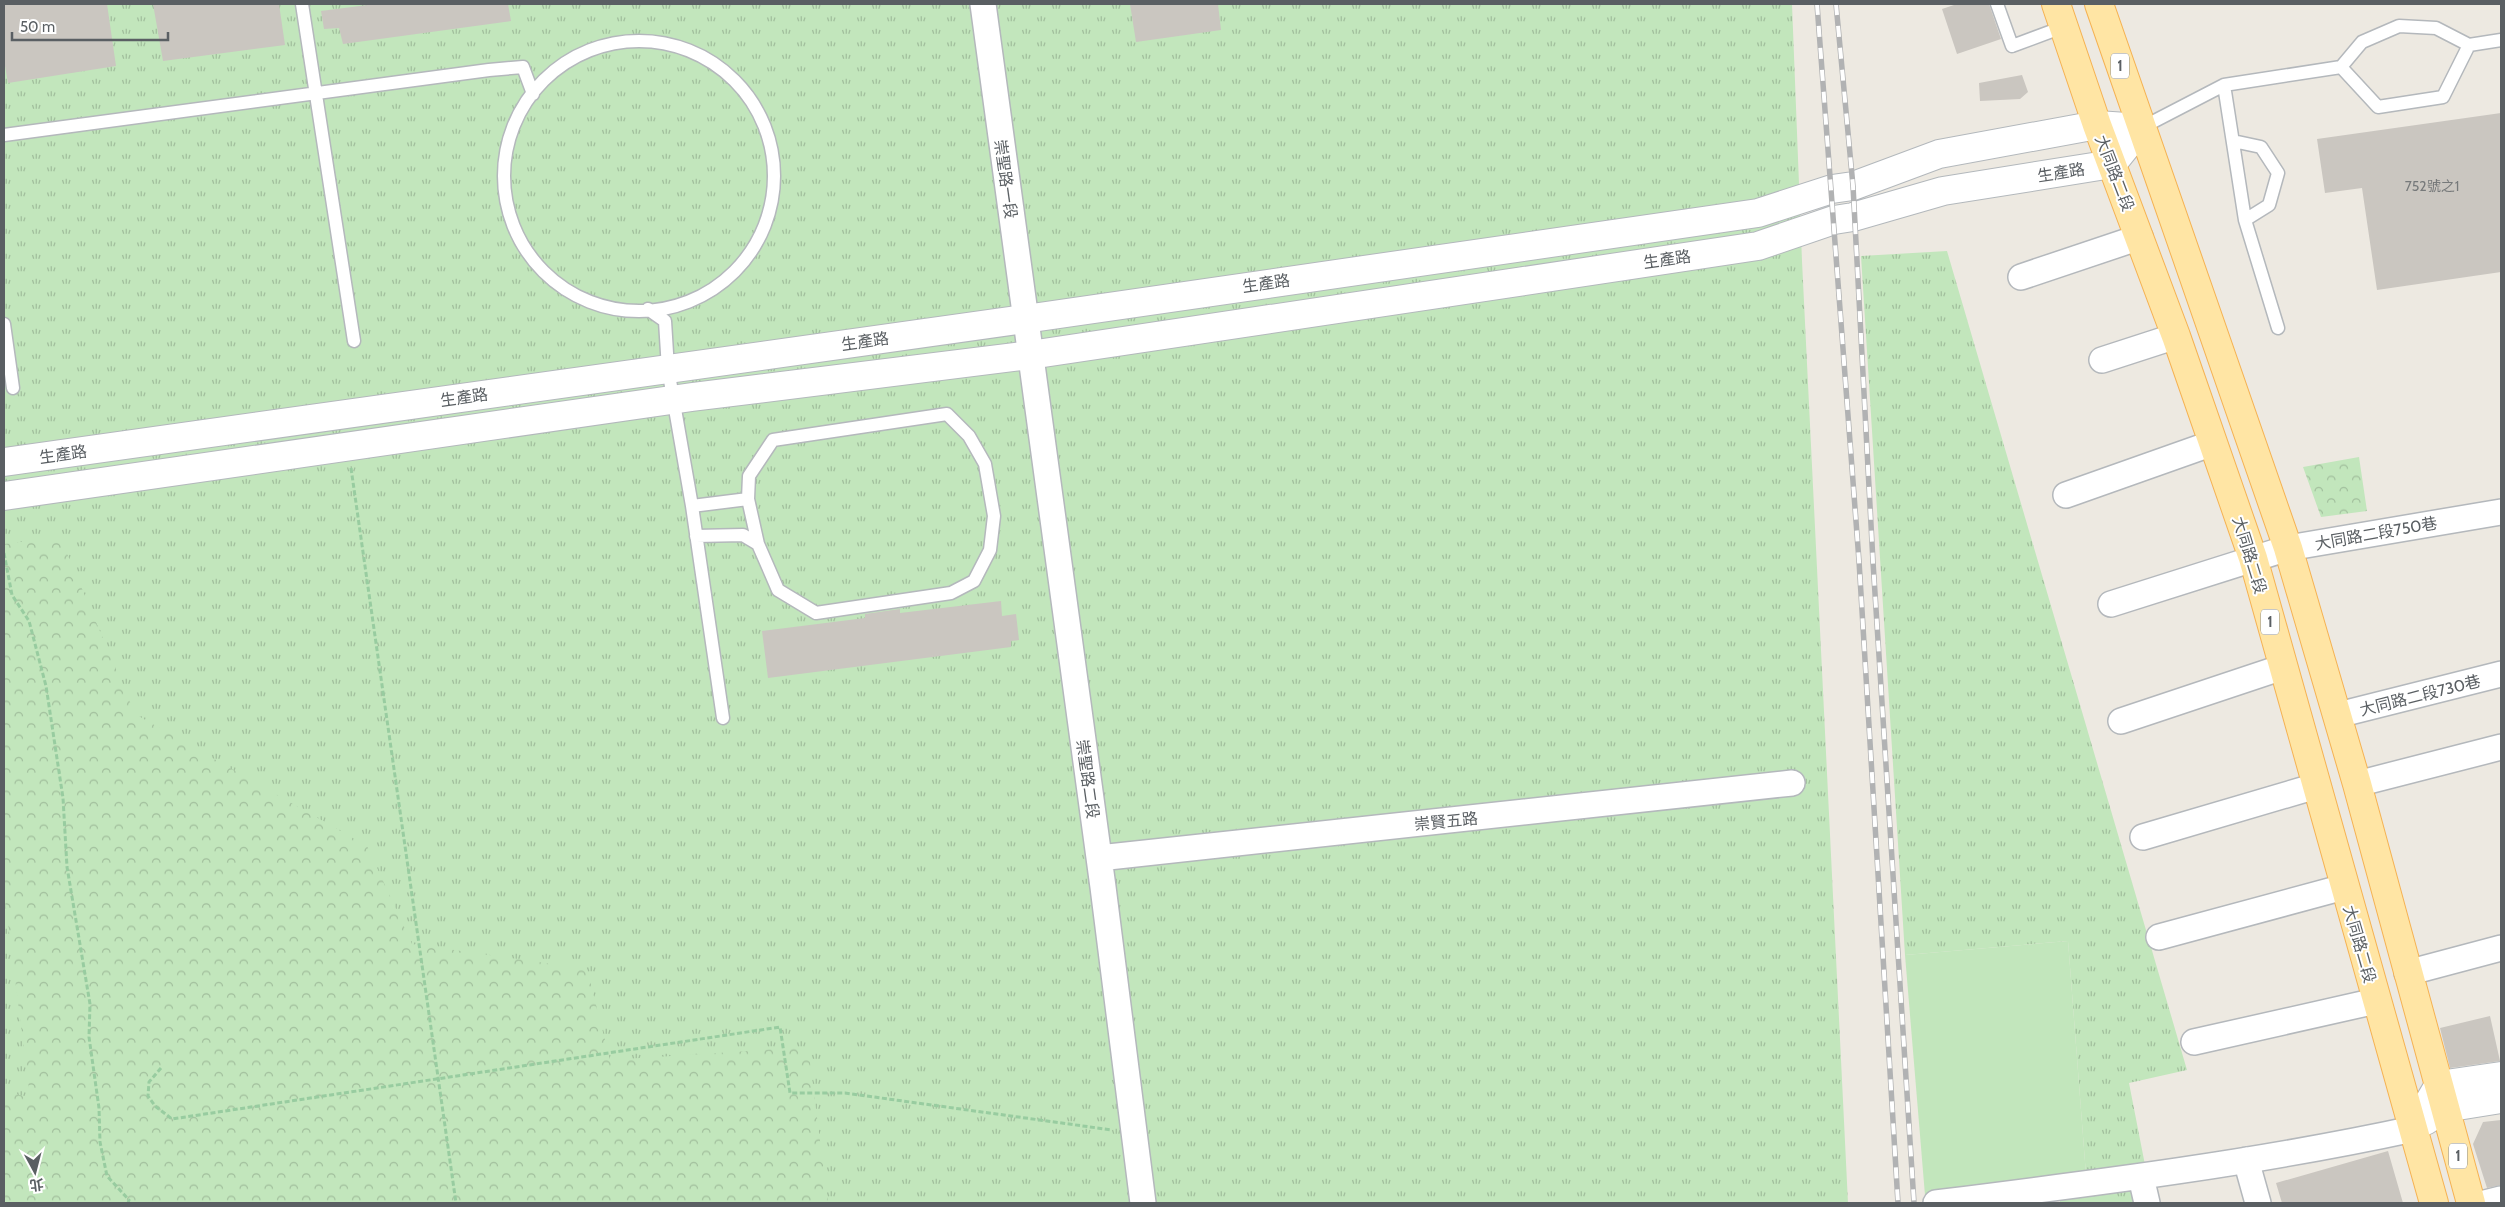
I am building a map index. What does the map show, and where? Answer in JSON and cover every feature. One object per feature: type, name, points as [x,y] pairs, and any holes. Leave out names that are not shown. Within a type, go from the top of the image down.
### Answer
[{"type":"main road","name":"1","points":[[2099,4],[2288,548],[2338,715],[2471,1203]]},
{"type":"main road","name":"大同路二段","points":[[2060,15],[2097,125],[2176,336],[2253,558],[2376,1002],[2434,1203]]},
{"type":"street","name":"崇聖路一段","points":[[983,4],[1030,354]]},
{"type":"street","name":"生產路","points":[[4,462],[1024,319],[1758,213],[1832,189],[1853,186],[1939,154],[2097,125],[2141,128]]},
{"type":"street","points":[[2112,164],[2141,128]]},
{"type":"street","name":"生產路","points":[[4,496],[674,400],[1030,354],[1758,246],[1834,220],[1853,217],[1943,191],[2112,164]]},
{"type":"street","points":[[2021,277],[2140,237]]},
{"type":"street","points":[[2102,360],[2176,336]]},
{"type":"street","name":"崇聖路二段","points":[[1030,354],[1099,858],[1143,1203]]},
{"type":"street","points":[[2066,495],[2212,443]]},
{"type":"street","name":"大同路二段750巷","points":[[2111,604],[2288,548],[2501,512]]},
{"type":"street","points":[[2121,721],[2283,667]]},
{"type":"street","name":"大同路二段730巷","points":[[2338,715],[2501,674]]},
{"type":"street","points":[[2357,784],[2501,747]]},
{"type":"street","name":"崇賢五路","points":[[1099,858],[1792,783]]},
{"type":"street","points":[[2143,837],[2316,786]]},
{"type":"street","points":[[2159,936],[2344,887]]},
{"type":"street","points":[[2407,973],[2501,948]]},
{"type":"street","points":[[2194,1042],[2376,1002]]},
{"type":"street","points":[[1936,1203],[2016,1198],[2246,1160],[2413,1129],[2442,1097],[2501,1076]]},
{"type":"street","points":[[2442,1097],[2501,1100]]},
{"type":"street","points":[[2246,1160],[2258,1203]]},
{"type":"street","points":[[2140,1177],[2147,1203]]},
{"type":"street","points":[[2485,1203],[2501,1199]]},
{"type":"lane","points":[[302,4],[354,341]]},
{"type":"lane","points":[[1998,4],[2012,46],[2060,15]]},
{"type":"lane","points":[[2141,128],[2224,85],[2341,67],[2362,42],[2399,26],[2436,28],[2469,45],[2501,40]]},
{"type":"lane","points":[[628,41],[674,45],[716,64],[749,95],[770,136],[775,182],[765,227],[741,266],[704,294],[661,309],[648,310],[617,309],[576,295],[541,270],[516,234],[504,192],[506,149],[521,108],[534,94],[549,75],[586,51],[628,41]]},
{"type":"lane","points":[[2341,67],[2378,107],[2443,98],[2469,45]]},
{"type":"lane","points":[[4,135],[523,67],[534,94]]},
{"type":"lane","points":[[2224,85],[2245,220],[2278,328]]},
{"type":"lane","points":[[2233,141],[2261,147],[2278,173],[2269,205],[2245,220]]},
{"type":"lane","points":[[648,310],[665,321],[668,369],[692,506],[723,718]]},
{"type":"lane","points":[[4,324],[13,388]]},
{"type":"lane","points":[[947,414],[969,436],[985,464],[994,516],[990,550],[974,581],[951,593],[816,613],[778,590],[758,544],[748,498],[749,476],[773,440],[947,414]]},
{"type":"lane","points":[[692,506],[748,498]]},
{"type":"lane","points":[[696,536],[743,535],[758,544]]},
{"type":"path","points":[[348,446],[456,1203]]},
{"type":"path","points":[[4,553],[12,595],[29,621],[46,686],[63,798],[67,866],[90,1004],[89,1036],[99,1108],[100,1142],[107,1176],[129,1200],[128,1203]]},
{"type":"path","points":[[161,1068],[149,1082],[148,1096],[155,1106],[172,1119],[780,1028],[790,1093],[845,1093],[1134,1133]]},
{"type":"green space","points":[[4,4],[1792,4],[1802,261],[1848,1203],[4,1203]]},
{"type":"green space","points":[[1947,251],[2187,1070],[2129,1083],[2145,1165],[2086,1175],[2068,941],[1905,955],[1861,256]]},
{"type":"green space","points":[[2359,457],[2367,511],[2321,517],[2303,467]]},
{"type":"green space","points":[[60,537],[135,714],[367,846],[412,944],[587,969],[610,1060],[808,1047],[828,1203],[4,1203],[4,1092],[30,1097],[4,892],[4,544]]},
{"type":"green space","points":[[2068,941],[2086,1175],[1925,1195],[1905,955]]},
{"type":"green space","points":[[2135,1185],[2140,1203],[2060,1203],[2060,1197]]},
{"type":"building","points":[[4,4],[107,4],[116,66],[8,83],[4,60]]},
{"type":"building","points":[[153,4],[279,4],[285,45],[163,61]]},
{"type":"building","points":[[375,4],[508,4],[511,21],[343,44],[339,28],[324,29],[321,11]]},
{"type":"building","points":[[1130,4],[1218,4],[1221,30],[1136,42]]},
{"type":"building","points":[[1957,4],[1989,4],[2001,39],[1957,54],[1942,9]]},
{"type":"building","points":[[2022,75],[2028,92],[2020,99],[1980,101],[1979,83]]},
{"type":"building","points":[[2501,113],[2501,272],[2377,290],[2362,188],[2325,193],[2317,139]]},
{"type":"building","points":[[1001,601],[1002,616],[1016,614],[1019,640],[1011,641],[1011,647],[768,678],[762,631],[865,618],[865,614],[900,609],[900,613]]},
{"type":"building","points":[[2490,1016],[2500,1061],[2450,1068],[2440,1028]]},
{"type":"building","points":[[2501,1120],[2501,1185],[2487,1188],[2473,1144],[2483,1122]]},
{"type":"building","points":[[2388,1151],[2403,1203],[2282,1203],[2276,1183]]},
{"type":"railway","points":[[1817,4],[1859,561],[1898,1203]]},
{"type":"railway","points":[[1836,4],[1853,186],[1873,562],[1914,1203]]}]
